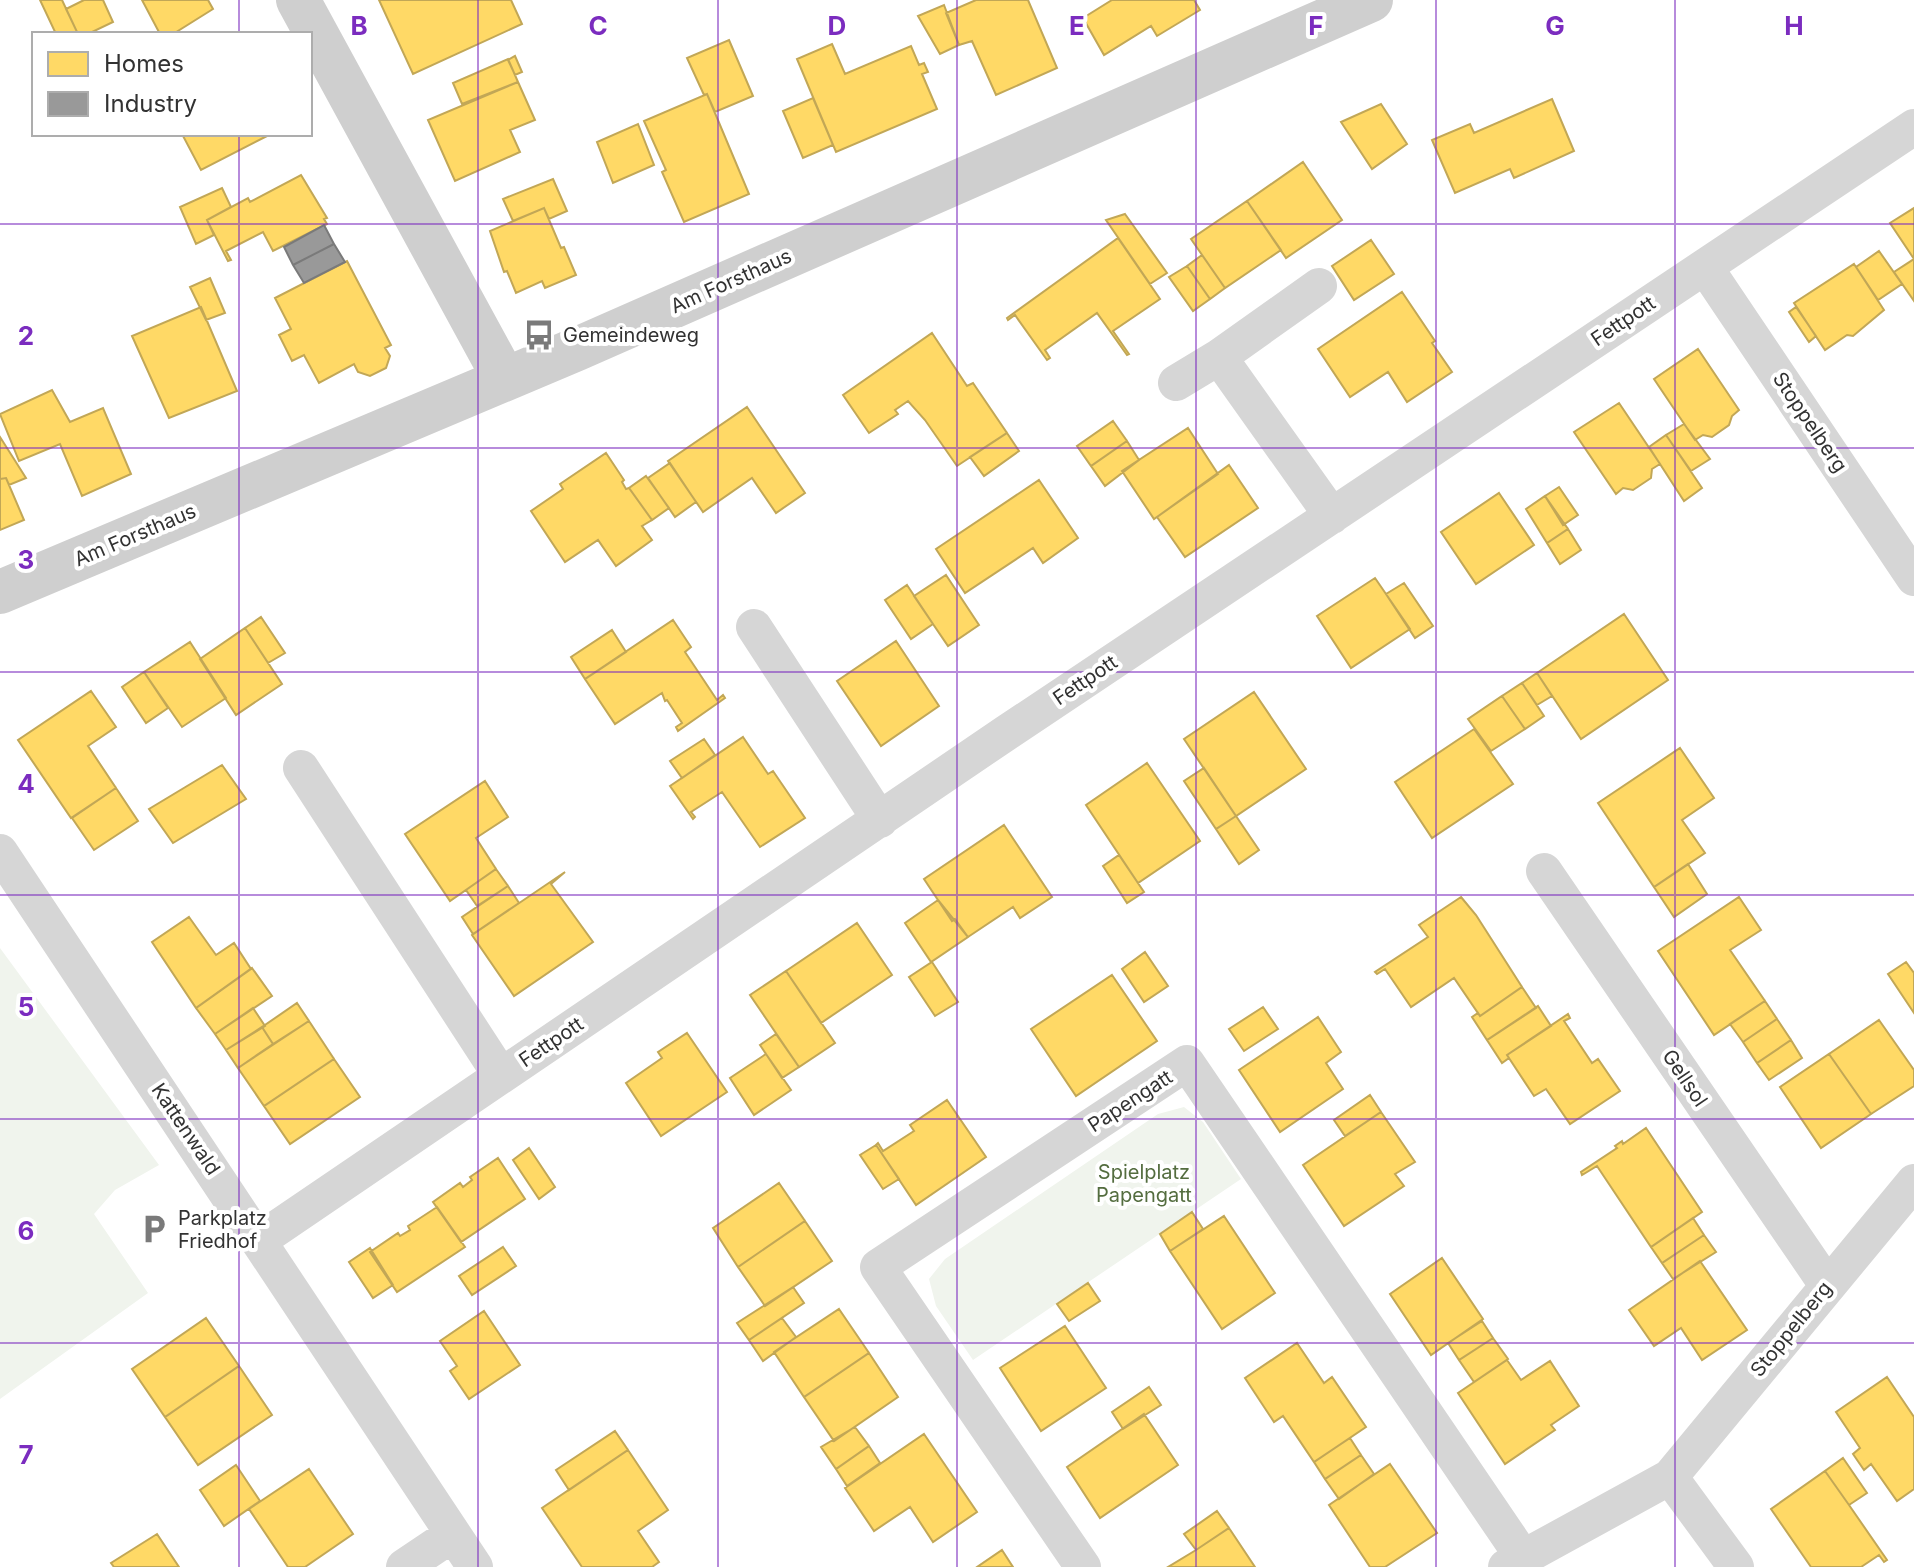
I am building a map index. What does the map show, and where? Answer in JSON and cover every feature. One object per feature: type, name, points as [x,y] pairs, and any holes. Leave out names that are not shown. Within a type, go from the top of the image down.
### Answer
[{"type":"street","points":[[298,0],[504,378]]},
{"type":"street","name":"Am Forsthaus","points":[[0,592],[591,342],[1371,0]]},
{"type":"street","name":"Fettpott","points":[[258,1241],[1914,127]]},
{"type":"street","name":"Stoppelberg","points":[[1705,267],[1914,578]]},
{"type":"street","points":[[1176,383],[1219,357],[1319,286]]},
{"type":"street","points":[[1219,357],[1332,516]]},
{"type":"street","points":[[754,627],[880,820]]},
{"type":"street","name":"Fettpott","points":[[301,768],[501,1076]]},
{"type":"street","name":"Kattenwald","points":[[0,852],[475,1567]]},
{"type":"street","name":"Gellsol","points":[[1544,871],[1827,1285]]},
{"type":"street","name":"Papengatt","points":[[1083,1567],[878,1267],[1187,1063],[1514,1562]]},
{"type":"street","name":"Stoppelberg","points":[[1514,1562],[1670,1477],[1914,1182]]},
{"type":"street","points":[[1670,1477],[1736,1567]]},
{"type":"street","points":[[404,1567],[453,1534]]},
{"type":"green space","points":[[0,948],[159,1165],[115,1190],[94,1214],[148,1293],[0,1399]]},
{"type":"green space","name":"Spielplatz Papengatt","points":[[1184,1107],[1203,1122],[1241,1179],[973,1360],[936,1306],[929,1279],[945,1259],[1158,1114]]},
{"type":"building: Homes","points":[[40,0],[62,0],[77,32],[55,32]]},
{"type":"building: Homes","points":[[84,0],[103,0],[113,22],[92,32],[77,32],[66,9]]},
{"type":"building: Homes","points":[[142,0],[208,0],[213,9],[176,32],[159,32]]},
{"type":"building: Homes","points":[[379,0],[511,0],[522,24],[413,74]]},
{"type":"building: Homes","points":[[976,0],[1028,0],[1057,68],[996,95],[972,41],[959,45],[946,13]]},
{"type":"building: Homes","points":[[1112,0],[1194,0],[1200,10],[1157,36],[1151,26],[1104,55],[1083,18]]},
{"type":"building: Homes","points":[[944,5],[959,45],[940,54],[918,16]]},
{"type":"building: Homes","points":[[729,40],[753,96],[715,112],[687,58]]},
{"type":"building: Homes","points":[[832,44],[845,74],[911,46],[919,65],[924,63],[928,72],[922,74],[937,109],[836,152],[797,59]]},
{"type":"building: Homes","points":[[515,56],[522,72],[515,75],[508,60]]},
{"type":"building: Homes","points":[[508,59],[518,82],[462,104],[453,83]]},
{"type":"building: Homes","points":[[518,82],[535,120],[510,130],[520,152],[455,181],[428,120]]},
{"type":"building: Homes","points":[[707,94],[749,194],[684,222],[662,172],[666,170],[644,121]]},
{"type":"building: Homes","points":[[813,98],[833,145],[803,158],[783,111]]},
{"type":"building: Homes","points":[[1552,99],[1574,151],[1514,178],[1510,169],[1455,193],[1432,140],[1470,124],[1474,133]]},
{"type":"building: Homes","points":[[1381,104],[1407,144],[1372,169],[1341,122]]},
{"type":"building: Homes","points":[[638,124],[654,165],[613,183],[597,142]]},
{"type":"building: Homes","points":[[183,136],[267,136],[201,170]]},
{"type":"building: Homes","points":[[1303,162],[1342,220],[1286,258],[1247,201]]},
{"type":"building: Homes","points":[[301,175],[327,218],[324,219],[327,224],[273,251],[263,232],[226,251],[231,260],[228,261],[207,220]]},
{"type":"building: Homes","points":[[553,179],[567,211],[549,219],[544,208],[513,221],[503,199]]},
{"type":"building: Homes","points":[[222,188],[231,207],[207,220],[214,235],[196,244],[180,207]]},
{"type":"building: Homes","points":[[1247,201],[1281,250],[1225,288],[1191,239]]},
{"type":"building: Homes","points":[[544,208],[576,275],[545,288],[542,281],[516,293],[507,271],[504,272],[490,231]]},
{"type":"building: Homes","points":[[1914,208],[1914,259],[1890,223]]},
{"type":"building: Homes","points":[[1125,214],[1167,273],[1150,284],[1106,220]]},
{"type":"building: Homes","points":[[1118,238],[1160,299],[1113,331],[1129,354],[1097,313],[1045,350],[1050,358],[1047,360],[1015,315],[1007,318]]},
{"type":"building: Homes","points":[[1371,240],[1394,274],[1354,300],[1332,266]]},
{"type":"building: Homes","points":[[1879,251],[1902,284],[1878,300],[1856,267]]},
{"type":"building: Homes","points":[[1202,255],[1225,288],[1210,299],[1187,266]]},
{"type":"building: Homes","points":[[1914,259],[1914,301],[1894,272]]},
{"type":"building: Homes","points":[[347,261],[391,345],[385,348],[390,356],[386,368],[370,376],[358,372],[354,364],[319,383],[304,355],[292,361],[279,335],[291,329],[275,298]]},
{"type":"building: Homes","points":[[1854,264],[1884,310],[1853,336],[1847,335],[1825,350],[1794,303]]},
{"type":"building: Homes","points":[[1187,266],[1210,299],[1193,311],[1169,277]]},
{"type":"building: Homes","points":[[210,278],[225,313],[206,320],[190,287]]},
{"type":"building: Homes","points":[[1402,292],[1452,372],[1407,402],[1388,372],[1350,397],[1318,349]]},
{"type":"building: Homes","points":[[201,307],[237,391],[169,418],[132,336]]},
{"type":"building: Homes","points":[[1796,307],[1816,336],[1809,342],[1789,312]]},
{"type":"building: Homes","points":[[932,333],[967,386],[973,383],[1007,433],[957,466],[908,401],[895,410],[898,414],[869,433],[843,395]]},
{"type":"building: Homes","points":[[1698,349],[1739,410],[1732,416],[1729,425],[1712,437],[1703,435],[1695,440],[1654,379]]},
{"type":"building: Homes","points":[[52,390],[70,422],[103,408],[131,474],[82,496],[60,444],[19,461],[0,414]]},
{"type":"building: Homes","points":[[1619,403],[1660,464],[1652,469],[1651,478],[1633,490],[1623,488],[1616,494],[1574,432]]},
{"type":"building: Homes","points":[[747,407],[805,493],[776,513],[752,478],[703,512],[668,461]]},
{"type":"building: Homes","points":[[1113,421],[1127,441],[1091,466],[1077,446]]},
{"type":"building: Homes","points":[[1684,424],[1710,459],[1691,471],[1666,435]]},
{"type":"building: Homes","points":[[1188,428],[1218,474],[1154,519],[1122,471]]},
{"type":"building: Homes","points":[[1007,433],[1019,451],[984,476],[970,457]]},
{"type":"building: Homes","points":[[1666,435],[1702,488],[1684,501],[1649,447]]},
{"type":"building: Homes","points":[[0,437],[26,478],[9,485],[6,478],[0,479]]},
{"type":"building: Homes","points":[[1127,441],[1139,460],[1105,486],[1091,466]]},
{"type":"building: Homes","points":[[606,453],[624,480],[626,489],[629,488],[652,520],[642,526],[652,540],[616,566],[598,540],[565,562],[531,511],[563,489],[560,484]]},
{"type":"building: Homes","points":[[670,463],[696,502],[675,517],[648,478]]},
{"type":"building: Homes","points":[[1229,465],[1258,508],[1185,557],[1157,517]]},
{"type":"building: Homes","points":[[646,476],[669,508],[652,520],[629,488]]},
{"type":"building: Homes","points":[[6,478],[24,520],[0,530],[0,479]]},
{"type":"building: Homes","points":[[1039,480],[1078,538],[1043,563],[1033,548],[965,593],[936,549]]},
{"type":"building: Homes","points":[[1559,487],[1578,515],[1563,525],[1545,496]]},
{"type":"building: Homes","points":[[1499,493],[1534,545],[1476,584],[1441,532]]},
{"type":"building: Homes","points":[[1545,496],[1568,529],[1547,543],[1526,509]]},
{"type":"building: Homes","points":[[1568,529],[1581,550],[1560,564],[1547,543]]},
{"type":"building: Homes","points":[[946,575],[979,625],[948,646],[914,596]]},
{"type":"building: Homes","points":[[1375,578],[1410,629],[1351,668],[1317,616]]},
{"type":"building: Homes","points":[[1404,583],[1433,626],[1415,638],[1386,594]]},
{"type":"building: Homes","points":[[907,585],[933,624],[911,639],[885,600]]},
{"type":"building: Homes","points":[[1624,614],[1668,680],[1581,739],[1537,673]]},
{"type":"building: Homes","points":[[261,617],[285,653],[268,663],[245,628]]},
{"type":"building: Homes","points":[[673,620],[691,647],[685,652],[717,700],[723,695],[725,698],[678,731],[676,727],[682,723],[662,693],[615,724],[585,679]]},
{"type":"building: Homes","points":[[245,628],[282,684],[236,715],[200,659]]},
{"type":"building: Homes","points":[[612,630],[626,652],[585,679],[571,657]]},
{"type":"building: Homes","points":[[896,641],[939,706],[881,746],[837,681]]},
{"type":"building: Homes","points":[[190,642],[226,698],[182,727],[144,672]]},
{"type":"building: Homes","points":[[144,672],[168,708],[146,723],[122,687]]},
{"type":"building: Homes","points":[[1537,673],[1552,696],[1537,705],[1522,683]]},
{"type":"building: Homes","points":[[1522,683],[1544,716],[1525,729],[1502,696]]},
{"type":"building: Homes","points":[[91,691],[116,727],[88,746],[116,788],[71,818],[18,740]]},
{"type":"building: Homes","points":[[1254,692],[1306,769],[1236,816],[1184,739]]},
{"type":"building: Homes","points":[[1502,696],[1525,729],[1491,751],[1468,719]]},
{"type":"building: Homes","points":[[1474,729],[1513,784],[1432,838],[1395,782]]},
{"type":"building: Homes","points":[[743,737],[768,774],[773,771],[805,818],[760,847],[722,792],[691,812],[695,817],[693,819],[670,786]]},
{"type":"building: Homes","points":[[704,739],[715,755],[682,778],[670,761]]},
{"type":"building: Homes","points":[[1680,748],[1714,798],[1682,820],[1705,853],[1654,887],[1598,803]]},
{"type":"building: Homes","points":[[1147,763],[1200,841],[1138,883],[1086,805]]},
{"type":"building: Homes","points":[[222,765],[246,799],[173,843],[149,809]]},
{"type":"building: Homes","points":[[1204,768],[1236,816],[1216,829],[1184,781]]},
{"type":"building: Homes","points":[[485,781],[508,817],[476,838],[496,869],[450,901],[405,834]]},
{"type":"building: Homes","points":[[116,788],[138,821],[94,850],[72,818]]},
{"type":"building: Homes","points":[[1236,816],[1259,850],[1239,864],[1216,829]]},
{"type":"building: Homes","points":[[1004,825],[1052,897],[1020,918],[1013,907],[968,937],[955,919],[952,921],[924,879]]},
{"type":"building: Homes","points":[[1119,855],[1144,892],[1127,903],[1103,866]]},
{"type":"building: Homes","points":[[1688,864],[1707,894],[1674,917],[1654,887]]},
{"type":"building: Homes","points":[[496,869],[508,886],[477,906],[466,890]]},
{"type":"building: Homes","points":[[565,872],[551,884],[593,942],[514,996],[472,935]]},
{"type":"building: Homes","points":[[508,886],[519,903],[473,934],[462,917]]},
{"type":"building: Homes","points":[[1461,897],[1522,987],[1480,1016],[1454,978],[1411,1007],[1385,969],[1377,974],[1375,972],[1428,937],[1419,925]]},
{"type":"building: Homes","points":[[1739,897],[1761,930],[1730,950],[1765,1001],[1714,1035],[1658,951]]},
{"type":"building: Homes","points":[[938,900],[968,937],[931,962],[905,923]]},
{"type":"building: Homes","points":[[189,917],[216,955],[234,943],[251,969],[196,1008],[152,942]]},
{"type":"building: Homes","points":[[857,923],[892,975],[821,1023],[786,971]]},
{"type":"building: Homes","points":[[1145,952],[1168,986],[1144,1002],[1122,969]]},
{"type":"building: Homes","points":[[932,962],[958,1002],[935,1016],[909,977]]},
{"type":"building: Homes","points":[[1906,962],[1914,973],[1914,1013],[1888,974]]},
{"type":"building: Homes","points":[[252,968],[272,996],[215,1034],[196,1008]]},
{"type":"building: Homes","points":[[786,971],[835,1043],[799,1067],[750,995]]},
{"type":"building: Homes","points":[[1112,975],[1157,1041],[1076,1096],[1031,1029]]},
{"type":"building: Homes","points":[[1522,987],[1536,1008],[1487,1040],[1472,1017],[1478,1013],[1480,1016]]},
{"type":"building: Homes","points":[[1765,1001],[1777,1019],[1743,1042],[1730,1024]]},
{"type":"building: Homes","points":[[297,1003],[309,1021],[273,1044],[262,1027]]},
{"type":"building: Homes","points":[[1538,1006],[1551,1026],[1507,1055],[1509,1058],[1502,1063],[1487,1040]]},
{"type":"building: Homes","points":[[1263,1007],[1278,1029],[1244,1051],[1229,1029]]},
{"type":"building: Homes","points":[[253,1008],[265,1026],[226,1050],[215,1034]]},
{"type":"building: Homes","points":[[1568,1014],[1570,1018],[1564,1021],[1592,1063],[1598,1059],[1620,1091],[1570,1124],[1546,1089],[1534,1096],[1507,1055]]},
{"type":"building: Homes","points":[[1318,1017],[1341,1052],[1326,1063],[1343,1089],[1280,1132],[1239,1070]]},
{"type":"building: Homes","points":[[1777,1019],[1791,1040],[1757,1063],[1743,1042]]},
{"type":"building: Homes","points":[[1879,1020],[1914,1070],[1914,1086],[1871,1114],[1829,1054]]},
{"type":"building: Homes","points":[[309,1021],[334,1059],[264,1106],[238,1068]]},
{"type":"building: Homes","points":[[262,1027],[273,1044],[238,1068],[226,1050]]},
{"type":"building: Homes","points":[[687,1033],[727,1092],[661,1136],[626,1083],[662,1058],[658,1052]]},
{"type":"building: Homes","points":[[776,1034],[799,1067],[782,1078],[760,1045]]},
{"type":"building: Homes","points":[[1791,1040],[1802,1058],[1769,1080],[1757,1063]]},
{"type":"building: Homes","points":[[766,1054],[791,1090],[754,1115],[730,1078]]},
{"type":"building: Homes","points":[[1829,1054],[1871,1114],[1821,1148],[1780,1087]]},
{"type":"building: Homes","points":[[334,1059],[360,1097],[290,1144],[264,1106]]},
{"type":"building: Homes","points":[[1370,1095],[1381,1112],[1345,1136],[1334,1120]]},
{"type":"building: Homes","points":[[947,1100],[986,1157],[916,1205],[876,1145],[878,1143],[883,1151],[914,1131],[910,1125]]},
{"type":"building: Homes","points":[[1381,1112],[1415,1162],[1395,1174],[1404,1186],[1344,1226],[1303,1165]]},
{"type":"building: Homes","points":[[1646,1128],[1702,1212],[1651,1247],[1597,1166],[1582,1175],[1581,1172],[1617,1148],[1615,1146],[1622,1141],[1623,1144]]},
{"type":"building: Homes","points":[[876,1145],[899,1179],[883,1189],[860,1155]]},
{"type":"building: Homes","points":[[529,1148],[555,1187],[539,1199],[513,1160]]},
{"type":"building: Homes","points":[[498,1158],[525,1199],[461,1242],[433,1202],[460,1183],[463,1187],[472,1180],[470,1177]]},
{"type":"building: Homes","points":[[779,1183],[805,1221],[738,1267],[713,1228]]},
{"type":"building: Homes","points":[[437,1207],[465,1247],[397,1292],[370,1252],[398,1233],[400,1236],[410,1230],[408,1226]]},
{"type":"building: Homes","points":[[1192,1212],[1203,1229],[1170,1251],[1160,1234]]},
{"type":"building: Homes","points":[[1224,1216],[1275,1293],[1222,1329],[1170,1251]]},
{"type":"building: Homes","points":[[1693,1218],[1704,1235],[1662,1263],[1651,1247]]},
{"type":"building: Homes","points":[[805,1221],[832,1261],[765,1306],[738,1267]]},
{"type":"building: Homes","points":[[1704,1235],[1716,1252],[1673,1279],[1662,1263]]},
{"type":"building: Homes","points":[[503,1247],[516,1266],[472,1295],[459,1276]]},
{"type":"building: Homes","points":[[370,1248],[393,1285],[373,1298],[349,1262]]},
{"type":"building: Homes","points":[[1442,1258],[1483,1319],[1431,1355],[1390,1294]]},
{"type":"building: Homes","points":[[1700,1261],[1747,1330],[1702,1360],[1681,1328],[1654,1346],[1629,1310]]},
{"type":"building: Homes","points":[[1088,1283],[1100,1301],[1069,1321],[1057,1304]]},
{"type":"building: Homes","points":[[793,1287],[804,1303],[749,1340],[737,1323]]},
{"type":"building: Homes","points":[[839,1309],[869,1353],[804,1397],[774,1352]]},
{"type":"building: Homes","points":[[484,1311],[520,1365],[469,1399],[450,1371],[457,1366],[440,1341]]},
{"type":"building: Homes","points":[[206,1318],[239,1366],[165,1417],[132,1369]]},
{"type":"building: Homes","points":[[782,1318],[796,1337],[763,1361],[749,1340]]},
{"type":"building: Homes","points":[[1482,1321],[1493,1338],[1459,1360],[1448,1343]]},
{"type":"building: Homes","points":[[1065,1326],[1106,1388],[1041,1431],[1000,1368]]},
{"type":"building: Homes","points":[[1493,1338],[1508,1359],[1474,1382],[1459,1360]]},
{"type":"building: Homes","points":[[1297,1343],[1324,1383],[1332,1377],[1366,1427],[1314,1462],[1283,1416],[1274,1422],[1245,1378]]},
{"type":"building: Homes","points":[[869,1353],[898,1397],[834,1441],[804,1397]]},
{"type":"building: Homes","points":[[1507,1360],[1521,1380],[1550,1361],[1579,1406],[1551,1425],[1555,1430],[1505,1464],[1458,1393]]},
{"type":"building: Homes","points":[[239,1366],[272,1415],[198,1465],[165,1417]]},
{"type":"building: Homes","points":[[1887,1377],[1914,1417],[1914,1489],[1897,1501],[1871,1464],[1864,1470],[1853,1454],[1860,1448],[1836,1412]]},
{"type":"building: Homes","points":[[1149,1387],[1161,1405],[1123,1429],[1112,1412]]},
{"type":"building: Homes","points":[[1144,1414],[1178,1465],[1100,1518],[1067,1467]]},
{"type":"building: Homes","points":[[855,1427],[869,1446],[836,1469],[821,1447]]},
{"type":"building: Homes","points":[[615,1431],[628,1450],[569,1490],[556,1470]]},
{"type":"building: Homes","points":[[924,1434],[977,1512],[933,1542],[910,1507],[874,1531],[845,1488]]},
{"type":"building: Homes","points":[[1350,1438],[1361,1455],[1325,1479],[1314,1462]]},
{"type":"building: Homes","points":[[869,1446],[880,1463],[847,1486],[836,1469]]},
{"type":"building: Homes","points":[[628,1450],[668,1510],[638,1531],[659,1562],[652,1567],[582,1567],[542,1508]]},
{"type":"building: Homes","points":[[1361,1455],[1374,1474],[1339,1499],[1325,1479]]},
{"type":"building: Homes","points":[[1843,1458],[1867,1493],[1849,1505],[1825,1471]]},
{"type":"building: Homes","points":[[1390,1464],[1437,1533],[1385,1567],[1370,1567],[1329,1505]]},
{"type":"building: Homes","points":[[236,1465],[260,1501],[224,1526],[200,1490]]},
{"type":"building: Homes","points":[[309,1469],[353,1534],[305,1567],[288,1567],[249,1509]]},
{"type":"building: Homes","points":[[1825,1471],[1887,1560],[1884,1562],[1879,1555],[1861,1567],[1811,1567],[1771,1509]]},
{"type":"building: Homes","points":[[1217,1511],[1229,1528],[1196,1550],[1184,1534]]},
{"type":"building: Homes","points":[[1229,1528],[1255,1567],[1168,1567],[1196,1550]]},
{"type":"building: Homes","points":[[157,1534],[179,1567],[114,1567],[111,1563]]},
{"type":"building: Homes","points":[[1002,1550],[1013,1567],[977,1567]]},
{"type":"building: Industry","points":[[324,225],[334,244],[293,265],[284,247]]},
{"type":"building: Industry","points":[[334,244],[345,262],[304,283],[293,265]]},
{"type":"place","name":"Gemeindeweg","points":[[539,335]]},
{"type":"place","name":"Parkplatz Friedhof","points":[[154,1229]]}]
